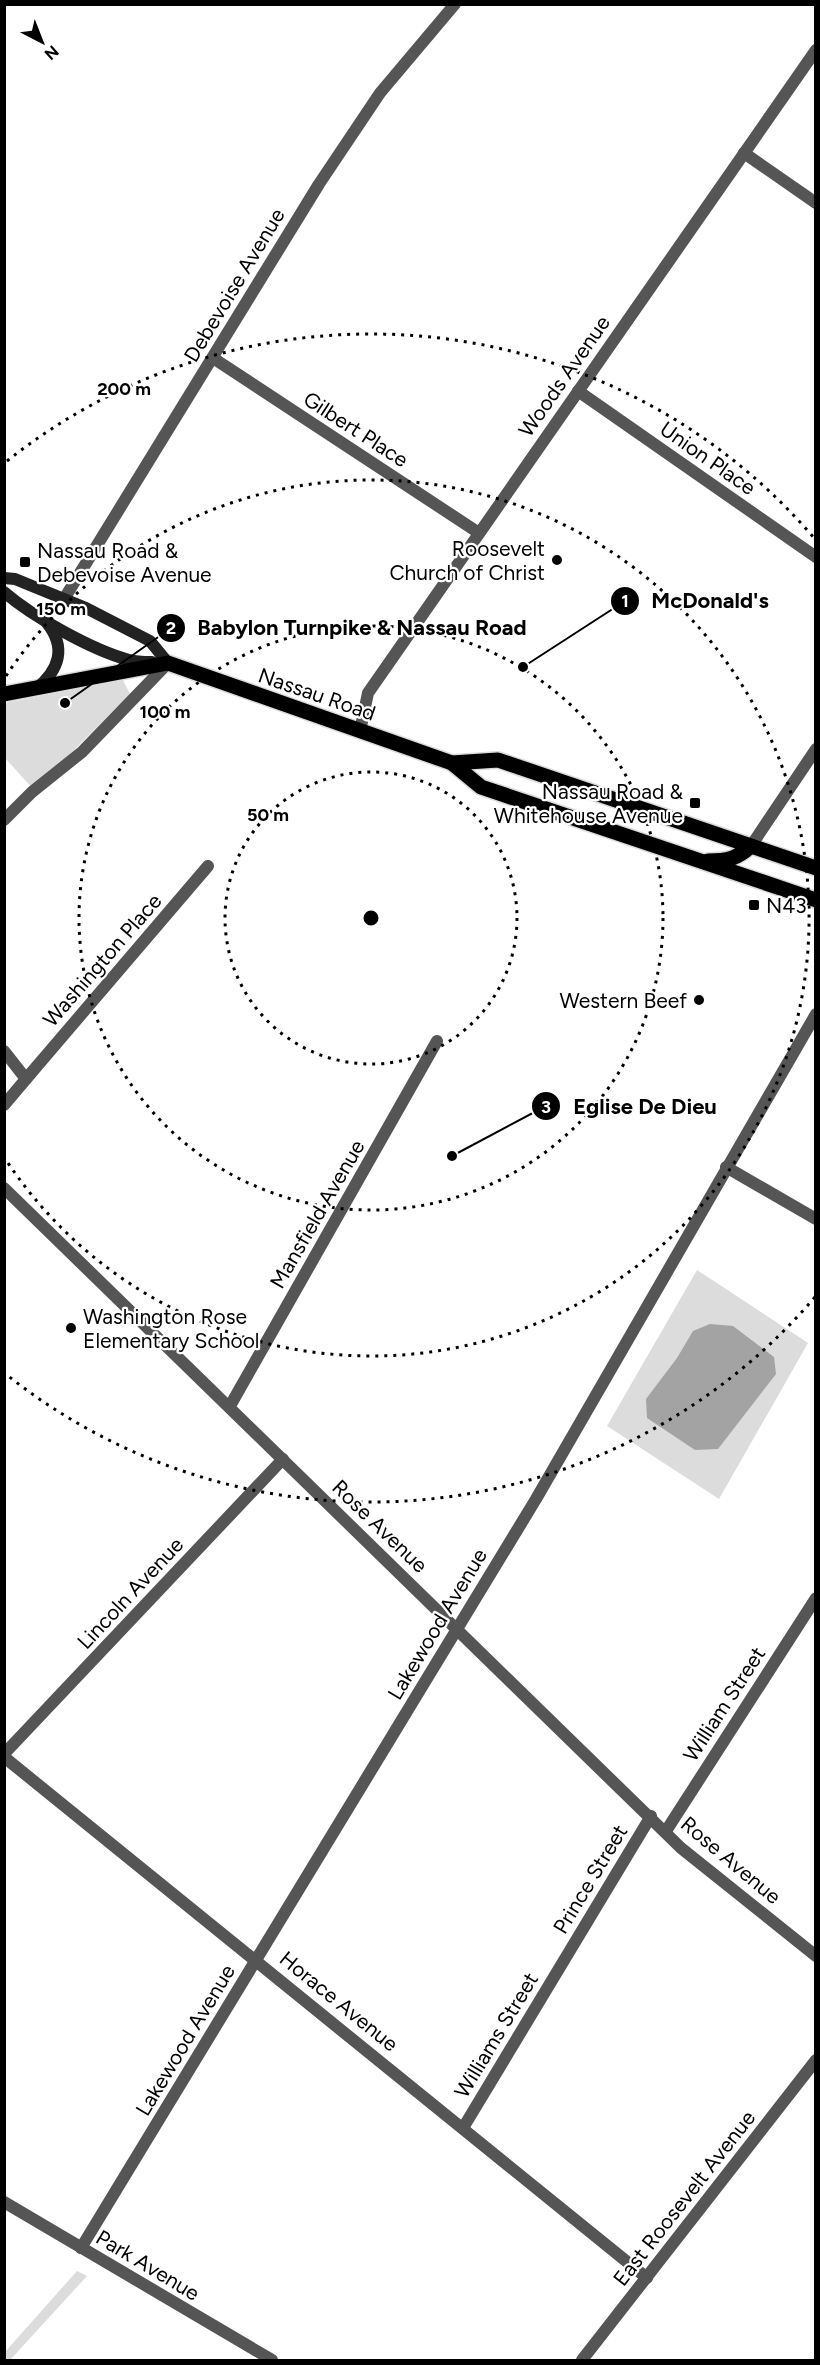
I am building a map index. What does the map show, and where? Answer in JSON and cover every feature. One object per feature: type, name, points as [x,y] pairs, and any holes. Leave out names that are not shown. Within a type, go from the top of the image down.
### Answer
[{"type":"main road","points":[[4,578],[15,579],[64,599],[150,640],[168,663],[4,694]]},
{"type":"main road","name":"Nassau Road","points":[[4,591],[76,638],[130,661],[168,663],[452,763],[481,787],[816,900]]},
{"type":"main road","points":[[36,689],[54,670],[60,650],[52,629],[44,619]]},
{"type":"main road","name":"Nassau Road","points":[[452,763],[498,760],[816,868]]},
{"type":"main road","points":[[699,862],[722,861],[739,856],[751,846]]},
{"type":"street","name":"Debevoise Avenue","points":[[64,599],[319,184],[380,93],[455,4]]},
{"type":"street","name":"Woods Avenue","points":[[360,731],[369,693],[478,533],[816,50]]},
{"type":"street","points":[[744,153],[816,203]]},
{"type":"street","name":"Gilbert Place","points":[[213,358],[478,533]]},
{"type":"street","name":"Union Place","points":[[578,391],[816,557]]},
{"type":"street","points":[[4,820],[32,792],[82,752],[168,663]]},
{"type":"street","points":[[751,846],[816,749]]},
{"type":"street","name":"Washington Place","points":[[4,1105],[208,866]]},
{"type":"street","name":"Lakewood Avenue","points":[[81,2248],[536,1499],[816,1014]]},
{"type":"street","name":"Mansfield Avenue","points":[[230,1406],[437,1041]]},
{"type":"street","points":[[4,1051],[26,1079]]},
{"type":"street","points":[[726,1167],[816,1219]]},
{"type":"street","name":"Rose Avenue","points":[[4,1188],[651,1816],[681,1848],[816,1956]]},
{"type":"street","name":"Lincoln Avenue","points":[[4,1755],[284,1459]]},
{"type":"street","name":"William Street","points":[[666,1831],[816,1598]]},
{"type":"street","name":"Horace Avenue","points":[[4,1755],[647,2278]]},
{"type":"street","name":"Prince Street","points":[[562,1962],[651,1816]]},
{"type":"street","name":"Williams Street","points":[[463,2128],[562,1962]]},
{"type":"street","name":"East Roosevelt Avenue","points":[[582,2361],[816,2060]]},
{"type":"street","name":"Park Avenue","points":[[4,2202],[269,2360]]},
{"type":"shaded area","points":[[123,680],[130,694],[34,790],[5,758],[5,703]]},
{"type":"shaded area","points":[[697,1270],[808,1343],[719,1499],[607,1426]]},
{"type":"shaded area","points":[[710,1324],[733,1326],[774,1357],[776,1374],[718,1449],[695,1450],[647,1418],[646,1399],[677,1358],[693,1331]]},
{"type":"shaded area","points":[[77,2271],[87,2276],[10,2360],[5,2360],[5,2352]]},
{"type":"place","name":"Roosevelt Church of Christ","points":[[557,560]]},
{"type":"place","name":"Nassau Road & Debevoise Avenue","points":[[25,562]]},
{"type":"place","name":"McDonald's","points":[[523,667]]},
{"type":"place","name":"Babylon Turnpike & Nassau Road","points":[[65,703]]},
{"type":"place","name":"Nassau Road & Whitehouse Avenue","points":[[695,803]]},
{"type":"place","name":"N43","points":[[754,905]]},
{"type":"place","name":"Western Beef","points":[[699,1000]]},
{"type":"place","name":"Eglise De Dieu","points":[[452,1156]]},
{"type":"place","name":"Washington Rose Elementary School","points":[[71,1328]]}]
